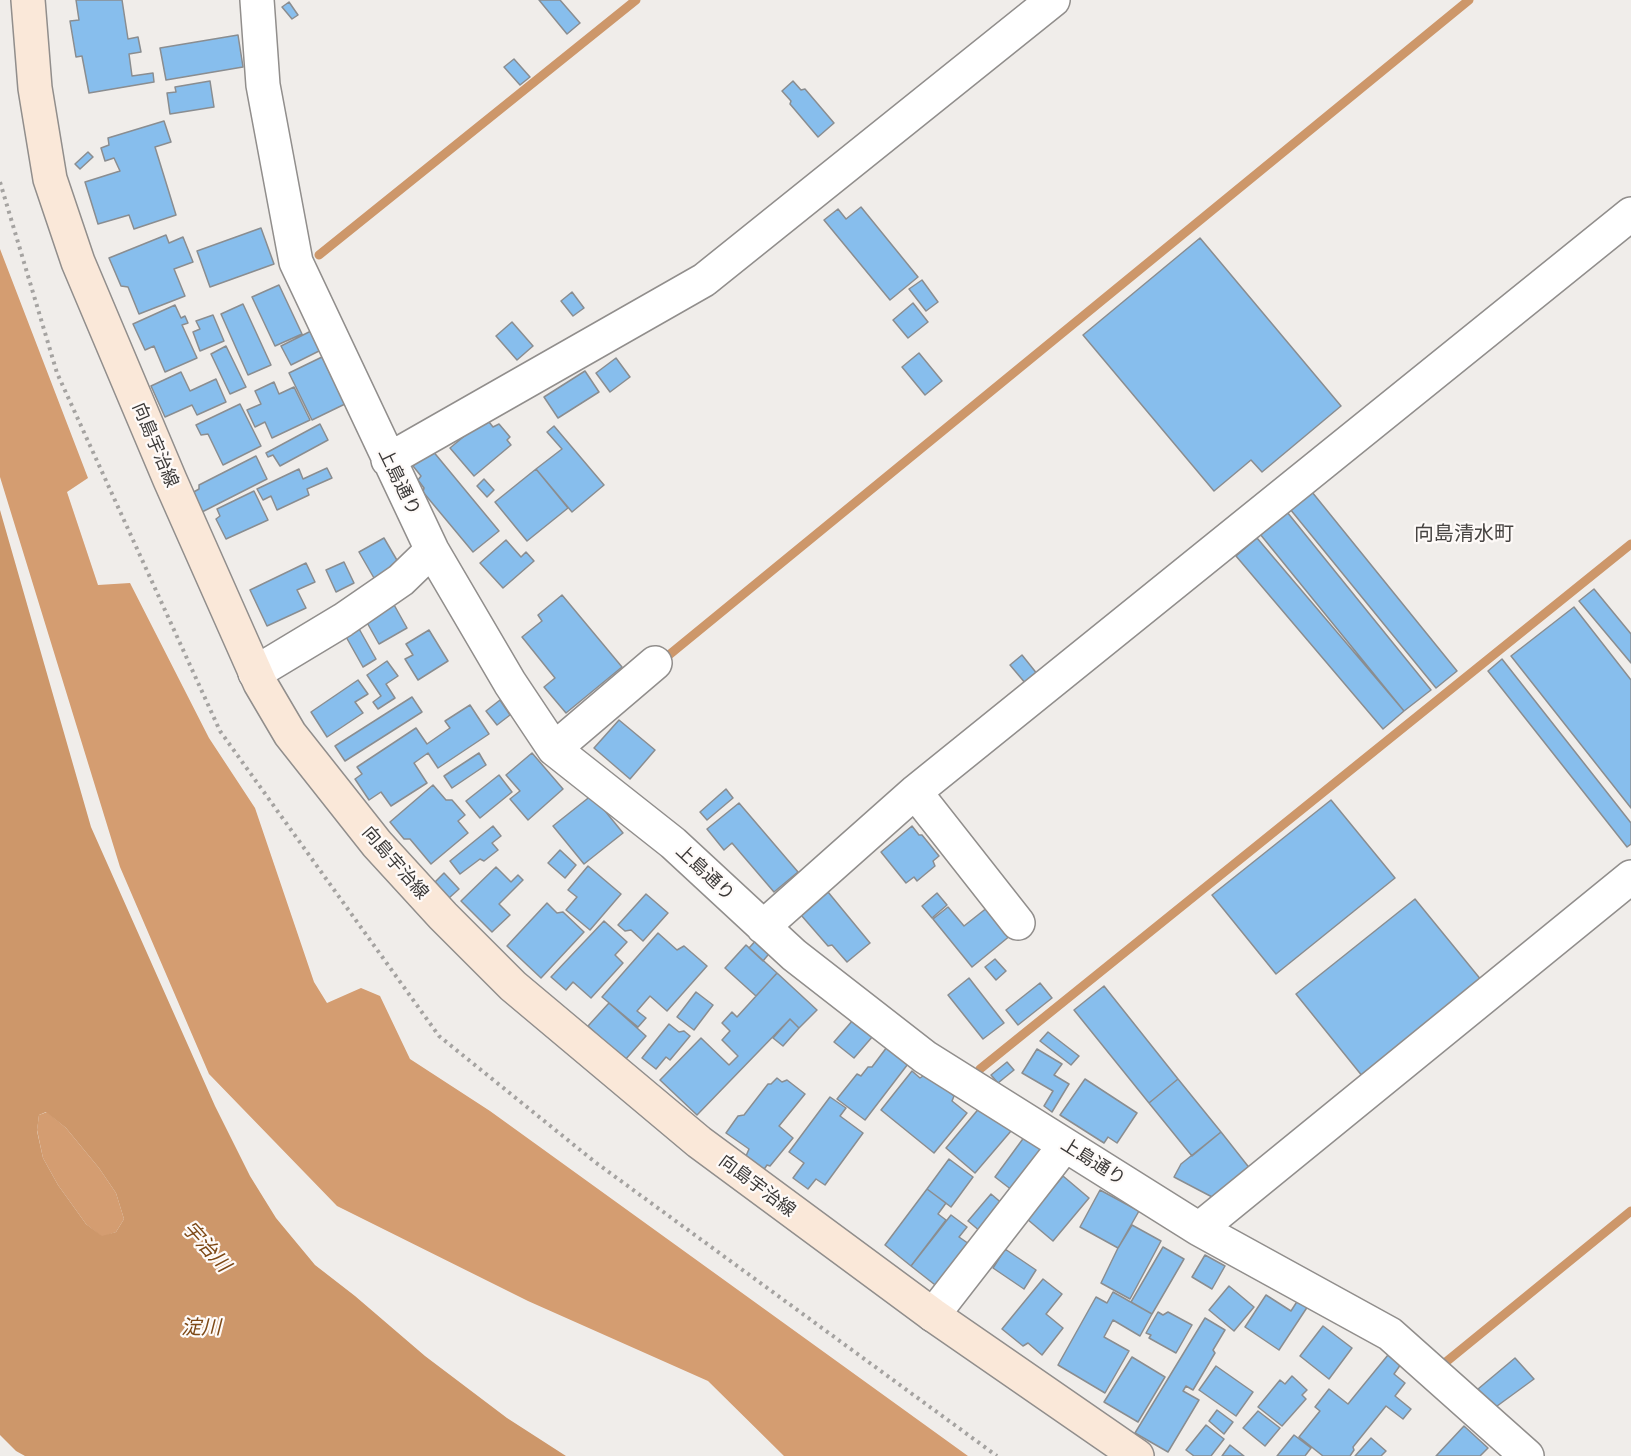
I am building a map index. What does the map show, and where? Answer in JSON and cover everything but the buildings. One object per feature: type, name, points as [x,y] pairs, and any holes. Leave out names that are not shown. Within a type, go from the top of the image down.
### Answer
[{"type":"main road","name":"向島宇治線","points":[[28,0],[35,88],[50,179],[74,252],[170,480],[255,673],[290,734],[377,844],[443,916],[513,986],[699,1142],[933,1315],[1137,1456]]},
{"type":"street","name":"上島通り","points":[[257,0],[263,85],[296,262],[432,550],[510,682],[554,749],[673,843],[794,955],[926,1057],[1199,1229],[1390,1334],[1527,1456]]},
{"type":"street","points":[[388,460],[704,279],[1053,0]]},
{"type":"street","points":[[763,927],[915,792],[1631,214]]},
{"type":"street","points":[[255,673],[343,620],[401,580],[432,550]]},
{"type":"street","points":[[554,749],[655,663]]},
{"type":"street","points":[[915,792],[1018,923]]},
{"type":"street","points":[[1199,1229],[1631,877]]},
{"type":"street","points":[[933,1315],[1065,1145]]},
{"type":"shaded area","points":[[0,249],[88,478],[67,492],[98,585],[130,583],[209,738],[255,808],[314,982],[327,1003],[361,988],[380,996],[410,1059],[490,1111],[968,1456],[784,1456],[708,1381],[528,1301],[337,1206],[209,1074],[120,867],[0,477]]},
{"type":"shaded area","points":[[47,1112],[66,1128],[116,1193],[124,1219],[116,1232],[102,1237],[86,1224],[58,1185],[43,1158],[37,1130],[39,1115]]},
{"type":"water","name":"淀川","points":[[0,510],[91,827],[215,1106],[250,1176],[276,1218],[315,1265],[425,1356],[507,1418],[566,1456],[25,1456],[16,1451],[0,1435]],"holes":[[[46,1112],[66,1128],[116,1193],[124,1219],[116,1232],[102,1236],[86,1224],[58,1185],[43,1158],[37,1131],[39,1115]]]},
{"type":"waterway","points":[[319,255],[636,0]]},
{"type":"waterway","points":[[664,659],[1469,0]]},
{"type":"waterway","points":[[980,1069],[1631,544]]},
{"type":"waterway","points":[[1441,1366],[1631,1211]]},
{"type":"district","name":"向島清水町","points":[[1464,534]]},
{"type":"water label","name":"宇治川","points":[[206,1247]]}]
